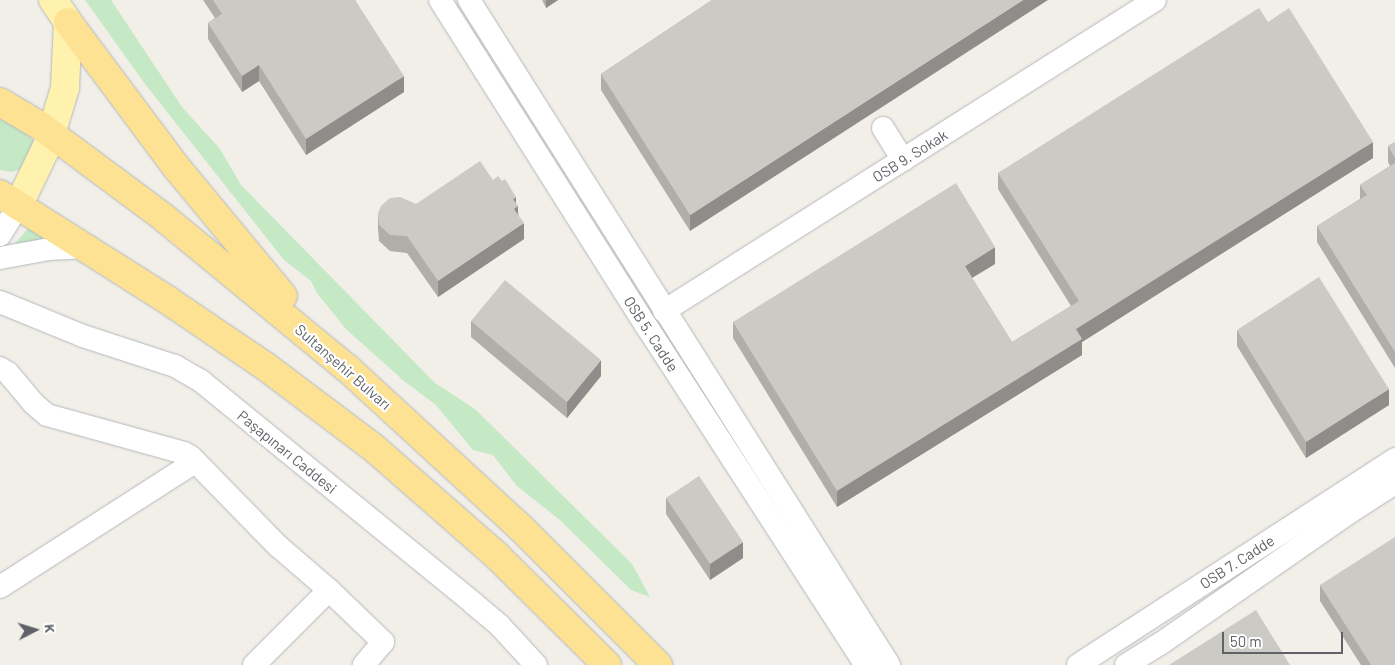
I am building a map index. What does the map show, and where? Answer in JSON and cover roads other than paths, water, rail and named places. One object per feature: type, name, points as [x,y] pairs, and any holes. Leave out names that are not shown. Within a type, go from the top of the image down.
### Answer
[{"type":"highway","points":[[60,11],[177,168],[262,273],[347,368]]},
{"type":"highway","name":"Sultanşehir Bulvarı","points":[[0,102],[51,134],[212,255],[347,368],[520,528],[658,665]]},
{"type":"highway","points":[[9,200],[169,301],[265,366],[375,450],[496,555],[607,665]]},
{"type":"main road","points":[[9,200],[33,177],[51,134],[66,88],[60,11]]},
{"type":"street","name":"OSB 5. Cadde","points":[[440,0],[641,319],[866,665]]},
{"type":"street","points":[[468,0],[889,665]]},
{"type":"street","name":"OSB 9. Sokak","points":[[664,311],[1155,0]]},
{"type":"street","points":[[884,128],[904,160]]},
{"type":"street","points":[[0,235],[9,200]]},
{"type":"street","points":[[0,258],[49,249],[82,247]]},
{"type":"street","name":"Paşapınarı Caddesi","points":[[0,302],[83,336],[175,366],[201,381],[474,603],[500,626],[536,665]]},
{"type":"street","points":[[0,368],[8,373],[40,410],[48,415],[184,453],[278,546],[329,590],[383,642],[364,665]]},
{"type":"street","name":"OSB 7. Cadde","points":[[1078,665],[1395,459]]},
{"type":"street","points":[[0,587],[195,462]]},
{"type":"street","name":"OSB 7. Cadde","points":[[1126,665],[1160,644],[1350,512],[1395,483]]},
{"type":"street","points":[[254,665],[329,590]]}]
